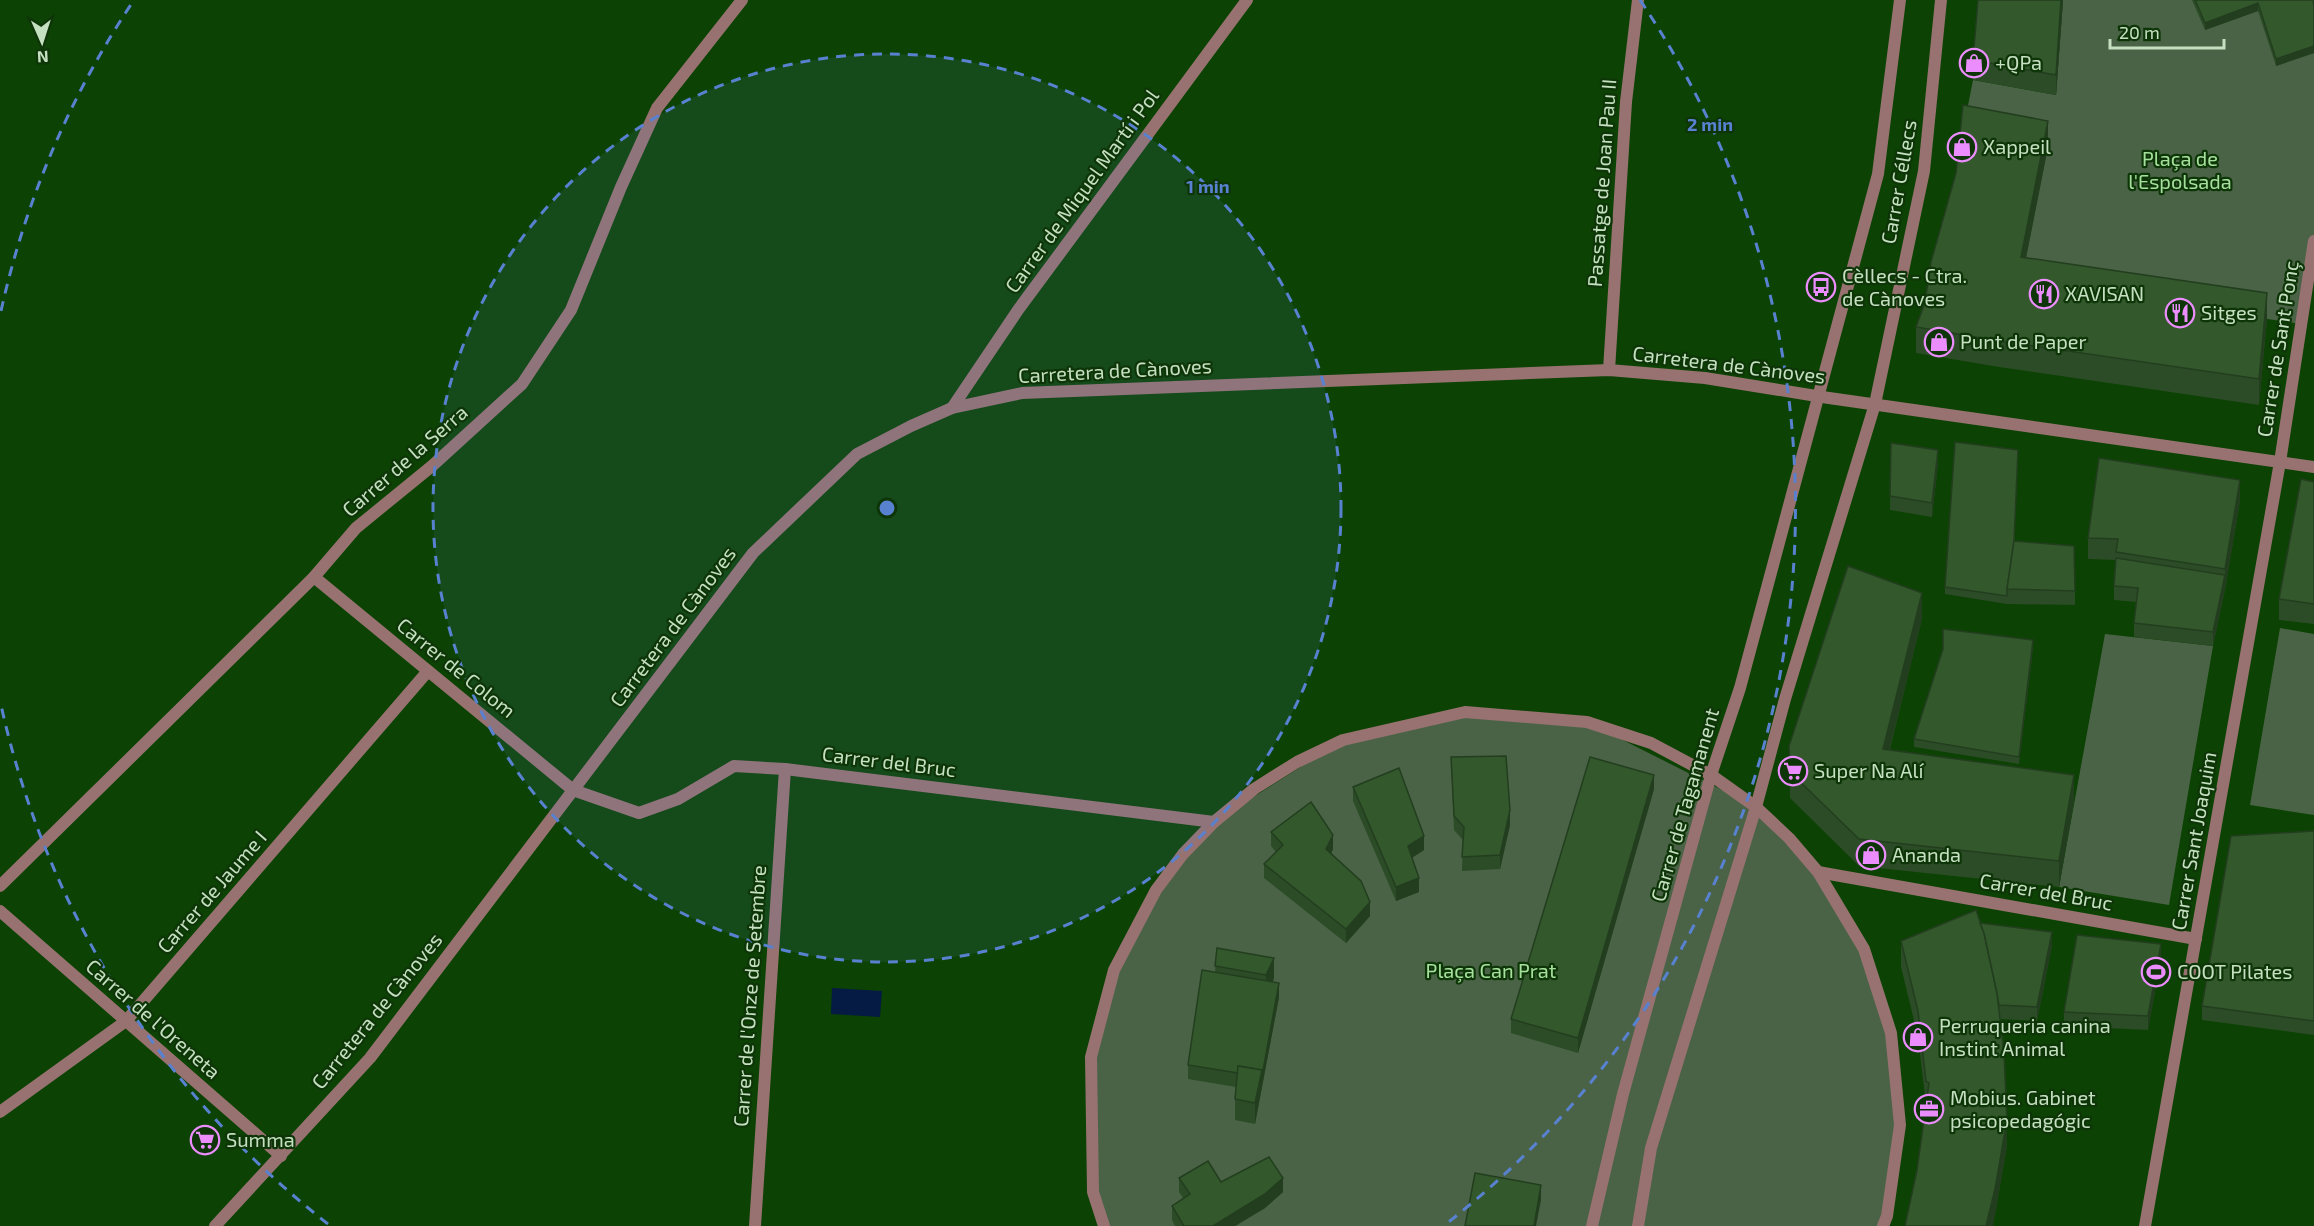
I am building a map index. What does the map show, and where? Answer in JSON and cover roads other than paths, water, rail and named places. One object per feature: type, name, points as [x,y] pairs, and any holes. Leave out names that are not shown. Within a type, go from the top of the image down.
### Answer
[{"type":"street","name":"Carrer de la Serra","points":[[0,886],[314,578],[356,528],[432,466],[522,384],[572,310],[621,187],[657,108],[742,0]]},
{"type":"street","name":"Carrer de Miquel Martí i Pol","points":[[952,408],[1018,310],[1247,0]]},
{"type":"street","name":"Passatge de Joan Pau II","points":[[1609,370],[1626,102],[1638,0]]},
{"type":"street","name":"Carrer Céllecs","points":[[1819,396],[1878,174],[1900,0]]},
{"type":"street","name":"Carrer Céllecs","points":[[1875,404],[1924,171],[1941,0]]},
{"type":"street","name":"Carrer de Sant Ponç","points":[[2280,462],[2314,241]]},
{"type":"street","name":"Carretera de Cànoves","points":[[215,1226],[370,1058],[753,553],[857,454],[952,408],[1022,393],[1609,370],[1705,378],[2314,466]]},
{"type":"street","name":"Carrer de Tagamanent","points":[[1592,1226],[1623,1094],[1712,775],[1740,688],[1819,396]]},
{"type":"street","points":[[1638,1226],[1652,1148],[1875,404]]},
{"type":"street","name":"Carrer Sant Joaquim","points":[[2145,1226],[2280,462]]},
{"type":"street","name":"Carrer de Colom","points":[[314,578],[573,790]]},
{"type":"street","name":"Carrer de Jaume I","points":[[0,1112],[126,1021],[428,670]]},
{"type":"street","points":[[1104,1226],[1093,1192],[1091,1057],[1114,970],[1156,890],[1183,854],[1214,822],[1254,789],[1297,762],[1343,740],[1465,712],[1587,722],[1651,743],[1712,775],[1756,807],[1789,838],[1818,872],[1863,949],[1891,1033],[1900,1125],[1887,1216],[1883,1226]]},
{"type":"street","name":"Carrer del Bruc","points":[[573,790],[639,813],[678,799],[734,766],[785,769],[1214,822]]},
{"type":"street","name":"Carrer de l'Onze de Setembre","points":[[755,1226],[785,769]]},
{"type":"street","name":"Carrer del Bruc","points":[[1818,872],[2196,939]]},
{"type":"street","name":"Carrer de l'Oreneta","points":[[0,911],[281,1156]]},
{"type":"water","points":[[832,988],[882,991],[880,1017],[831,1014]]},
{"type":"place","name":"+QPa","points":[[1974,63]]},
{"type":"place","name":"Xappeil","points":[[1962,147]]},
{"type":"place","name":"Cèllecs - Ctra. de Cànoves","points":[[1821,287]]},
{"type":"place","name":"XAVISAN","points":[[2044,294]]},
{"type":"place","name":"Sitges","points":[[2180,313]]},
{"type":"place","name":"Punt de Paper","points":[[1939,342]]},
{"type":"place","name":"Super Na Alí","points":[[1793,771]]},
{"type":"place","name":"Ananda","points":[[1871,855]]},
{"type":"place","name":"COOT Pilates","points":[[2156,972]]},
{"type":"place","name":"Perruqueria canina Instint Animal","points":[[1918,1037]]},
{"type":"place","name":"Mobius. Gabinet psicopedagógic","points":[[1929,1109]]},
{"type":"place","name":"Summa","points":[[205,1140]]},
{"type":"park label","name":"Plaça de l'Espolsada","points":[[2180,170]]},
{"type":"park label","name":"Plaça Can Prat","points":[[1491,971]]}]
